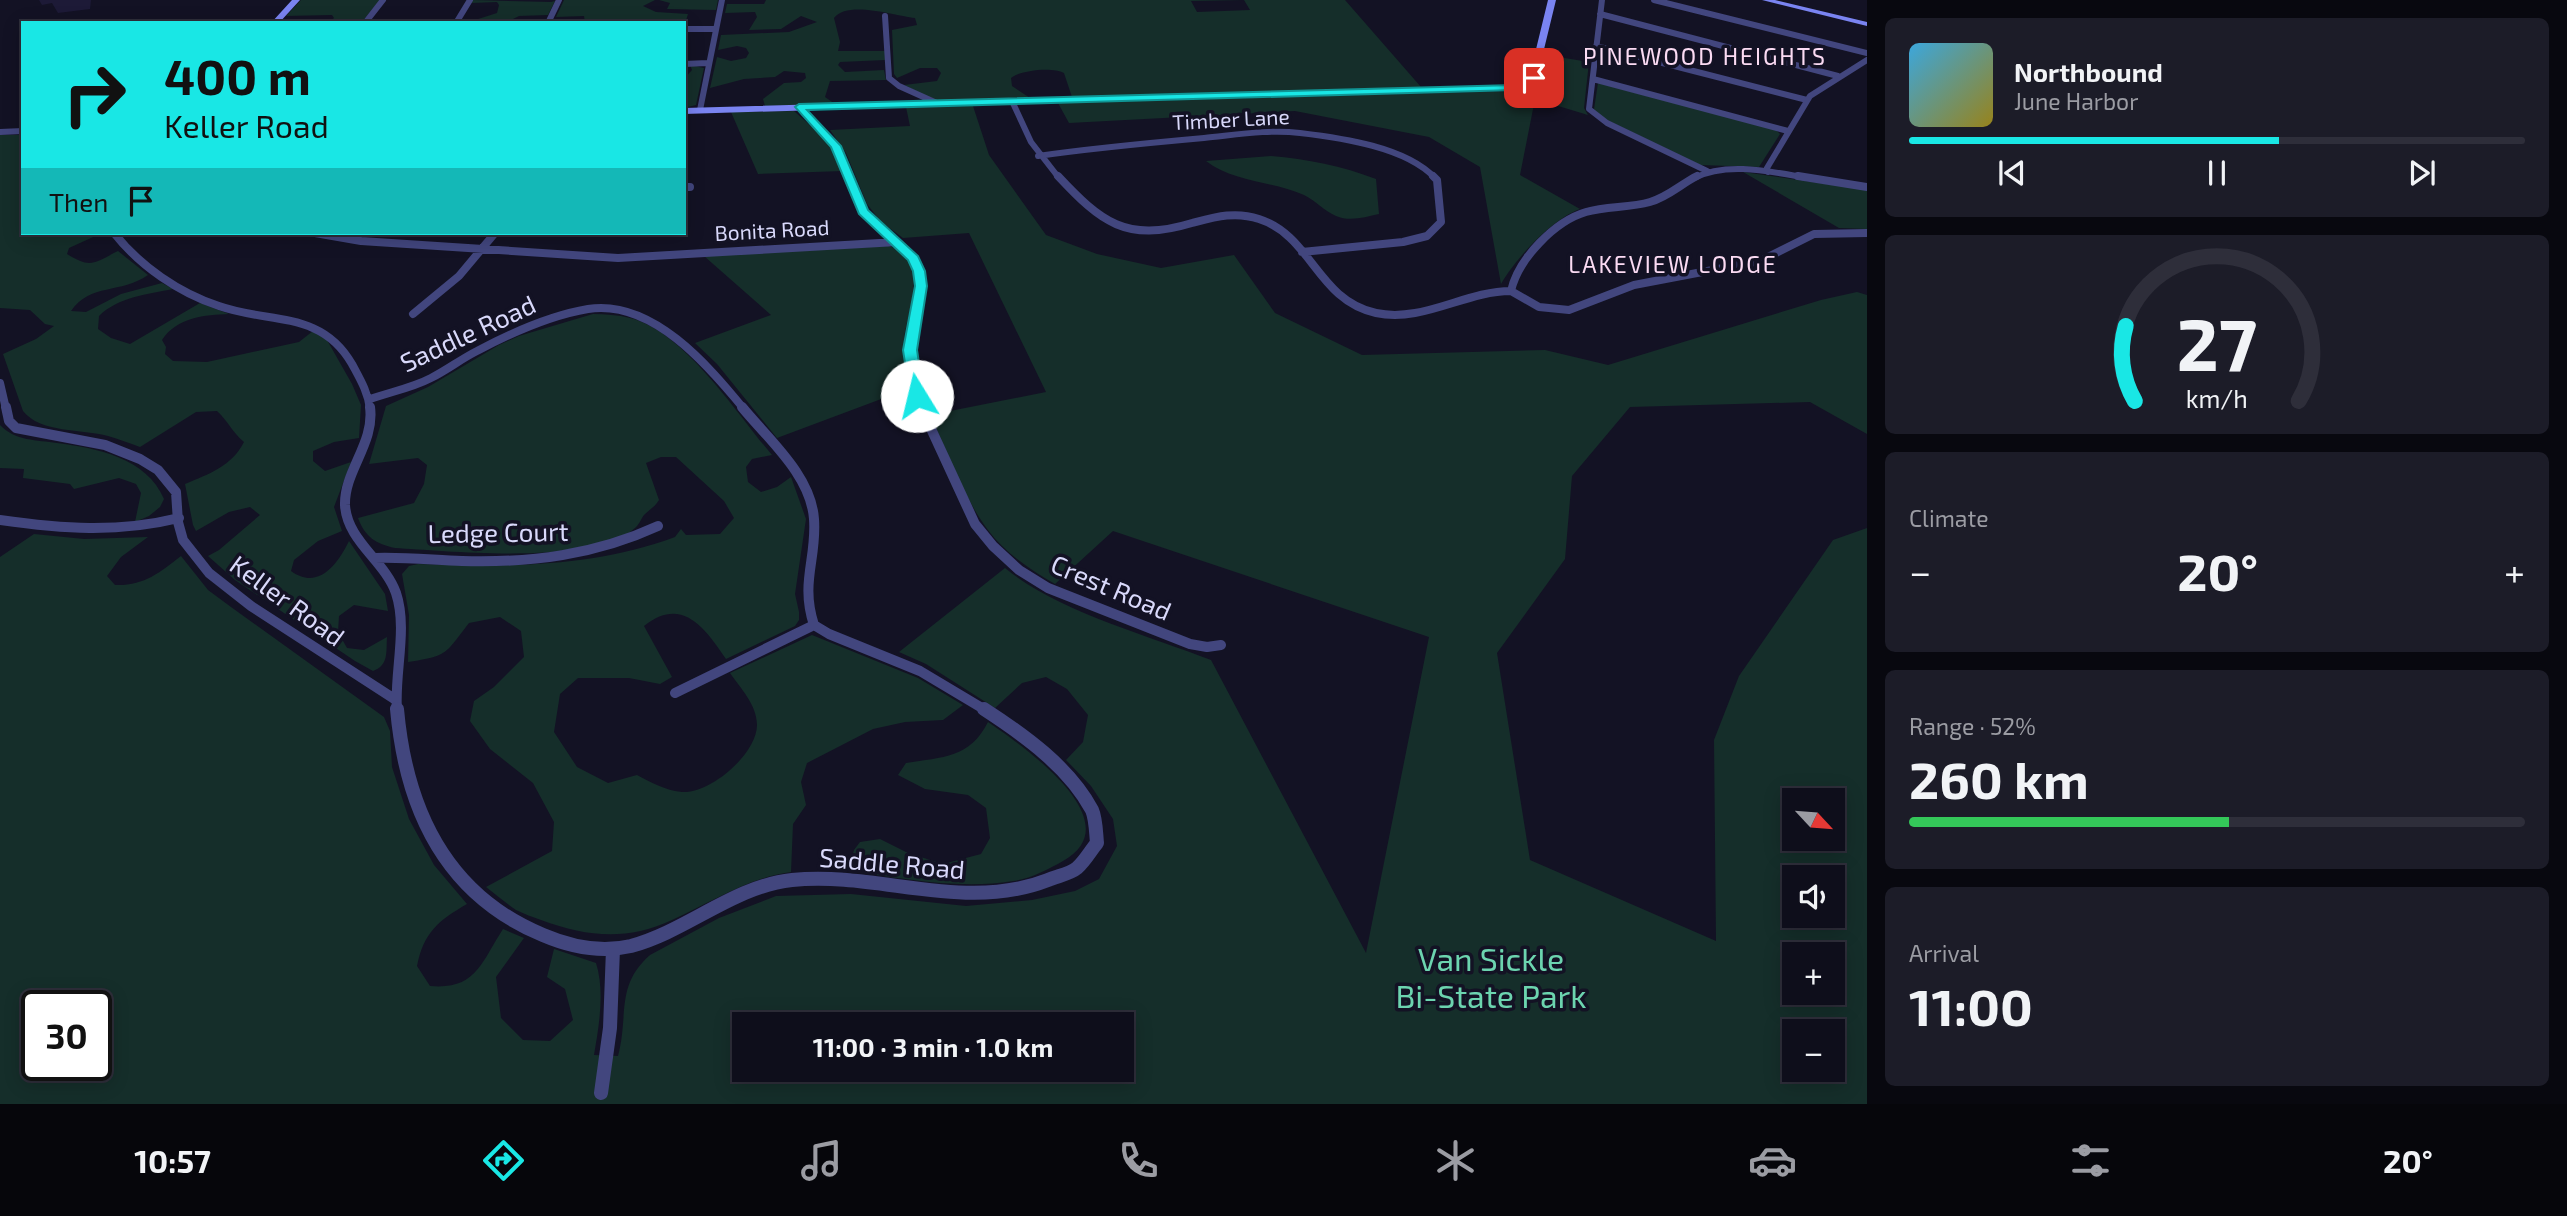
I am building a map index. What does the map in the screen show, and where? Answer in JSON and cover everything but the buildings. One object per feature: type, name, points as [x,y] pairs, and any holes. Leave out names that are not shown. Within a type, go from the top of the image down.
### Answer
[{"type":"street","points":[[277,21],[296,0]]},
{"type":"street","points":[[367,21],[383,0]]},
{"type":"street","points":[[457,21],[470,0]]},
{"type":"street","points":[[549,21],[559,0]]},
{"type":"street","points":[[700,110],[722,0]]},
{"type":"street","points":[[686,111],[1523,86],[1534,78],[1552,0]]},
{"type":"street","points":[[1602,0],[1589,109],[1592,113],[1707,171]]},
{"type":"street","points":[[1654,0],[1867,53]]},
{"type":"street","points":[[1766,0],[1867,24]]},
{"type":"street","points":[[1600,14],[1838,76]]},
{"type":"street","points":[[885,16],[889,78],[899,86],[939,104]]},
{"type":"street","points":[[686,29],[716,29]]},
{"type":"street","points":[[1596,46],[1807,100]]},
{"type":"street","points":[[1768,172],[1767,168],[1788,131],[1814,92],[1867,60]]},
{"type":"street","points":[[686,64],[708,63]]},
{"type":"street","points":[[1593,79],[1788,131]]},
{"type":"street","points":[[1012,101],[1038,156],[1098,215],[1111,223],[1131,229],[1164,230],[1210,216],[1241,215],[1276,225],[1286,232],[1339,300],[1376,313],[1420,312],[1493,291],[1511,291],[1538,307],[1569,310],[1634,285],[1760,261],[1814,234],[1867,233]]},
{"type":"street","name":"Crest Road","points":[[799,107],[836,146],[863,211],[914,258],[921,286],[910,350],[917,396],[930,431],[975,524],[993,546],[1019,570],[1048,588],[1190,644],[1207,647],[1221,645]]},
{"type":"street","points":[[0,132],[21,131]]},
{"type":"street","name":"Timber Lane","points":[[1038,156],[1090,148],[1258,133],[1298,133],[1393,151],[1422,164],[1437,180],[1441,222],[1427,236],[1402,242],[1302,252]]},
{"type":"street","points":[[1511,291],[1513,277],[1520,268],[1568,220],[1591,211],[1654,201],[1707,171],[1737,169],[1768,172],[1867,187]]},
{"type":"street","name":"Saddle Road","points":[[115,235],[128,252],[144,265],[216,305],[303,322],[330,335],[348,354],[370,399],[370,419],[367,441],[345,494],[345,508],[349,523],[375,558],[397,598],[396,700],[402,750],[412,792],[430,833],[456,874],[484,902],[514,923],[552,939],[587,947],[613,949],[681,927],[761,887],[792,880],[868,883],[951,895],[984,894],[1024,889],[1061,878],[1082,867],[1095,849],[1098,827],[1089,804],[1073,782],[1024,737],[967,697],[929,675],[829,634],[814,625],[804,595],[815,523],[812,498],[803,482],[707,365],[685,343],[646,319],[606,309],[568,315],[503,337],[430,379],[370,399]]},
{"type":"street","name":"Bonita Road","points":[[326,235],[361,241],[618,258],[897,242]]},
{"type":"street","points":[[413,314],[444,290],[493,235]]},
{"type":"street","name":"Keller Road","points":[[0,383],[9,421],[16,428],[86,439],[133,454],[172,483],[179,498],[180,533],[191,552],[220,584],[317,653],[396,700]]},
{"type":"street","points":[[0,520],[69,530],[108,531],[141,529],[179,518]]},
{"type":"street","name":"Ledge Court","points":[[375,558],[502,561],[538,559],[611,547],[658,526]]},
{"type":"street","points":[[675,692],[814,625]]},
{"type":"street","points":[[601,1093],[610,1028],[613,949]]},
{"type":"green space","points":[[301,0],[380,0],[363,21],[331,21],[334,18],[332,15],[286,16]]},
{"type":"green space","points":[[473,0],[555,1],[548,15],[519,16],[509,21],[460,21],[475,20],[497,13],[499,5],[497,2],[471,3]]},
{"type":"green space","points":[[564,0],[655,0],[643,6],[656,12],[688,14],[686,21],[585,21],[584,16],[556,17]]},
{"type":"green space","points":[[659,0],[718,0],[716,10],[667,9],[670,3]]},
{"type":"green space","points":[[766,0],[1243,0],[1191,1],[1197,12],[1250,10],[1244,0],[1345,0],[1421,87],[1072,97],[1064,73],[1045,70],[1029,71],[1011,78],[1012,86],[1030,98],[936,101],[904,85],[937,81],[941,73],[937,68],[920,68],[897,78],[894,74],[892,30],[917,25],[915,18],[872,10],[850,10],[834,18],[840,42],[838,51],[885,51],[885,60],[840,62],[838,65],[845,72],[884,70],[886,80],[830,81],[825,97],[835,104],[765,106],[763,99],[784,83],[801,82],[806,78],[805,73],[784,71],[775,77],[744,79],[710,88],[717,57],[731,61],[746,58],[749,53],[746,48],[737,46],[718,50],[721,35],[789,32],[817,22],[801,16],[781,29],[749,30],[757,17],[755,12],[725,13],[727,4],[764,4]]},
{"type":"green space","points":[[1546,55],[1589,62],[1584,108],[1588,115],[1535,99],[1520,175],[1580,209],[1558,221],[1536,240],[1501,284],[1480,167],[1429,137],[1295,111],[1069,123],[1058,103],[1517,91],[1537,85]]},
{"type":"green space","points":[[690,65],[704,68],[696,105],[686,108],[686,77],[692,70]]},
{"type":"green space","points":[[1598,83],[1776,130],[1780,134],[1759,167],[1700,165],[1599,116],[1594,109]]},
{"type":"green space","name":"Van Sickle Bi-State Park","points":[[973,106],[989,155],[1046,235],[1097,254],[1161,268],[1234,255],[1275,313],[1362,355],[1545,350],[1608,365],[1821,300],[1857,292],[1867,295],[1867,434],[1810,402],[1630,407],[1572,476],[1565,559],[1497,653],[1530,860],[1716,941],[1714,740],[1739,676],[1833,540],[1867,528],[1867,1104],[0,1104],[0,557],[34,534],[84,539],[148,537],[121,557],[107,576],[115,585],[143,581],[181,556],[208,590],[384,717],[390,731],[392,767],[409,819],[434,865],[467,904],[440,922],[428,936],[417,966],[430,986],[458,984],[476,972],[503,929],[524,938],[496,977],[501,1018],[523,1040],[550,1041],[573,1020],[565,989],[547,977],[554,949],[596,963],[601,997],[594,1055],[618,1056],[627,990],[639,967],[650,955],[719,918],[776,896],[851,894],[966,906],[1032,900],[1075,891],[1099,879],[1117,846],[1113,819],[1091,786],[1066,760],[1083,742],[1088,715],[1067,689],[1046,677],[1022,683],[995,708],[926,664],[899,652],[1005,568],[1050,597],[1076,609],[1211,660],[1366,953],[1429,637],[1113,531],[1055,584],[1010,554],[979,517],[956,474],[930,415],[1046,392],[969,233],[903,238],[881,222],[867,204],[846,153],[830,130],[910,126],[906,107]]},
{"type":"green space","points":[[794,111],[831,144],[843,171],[758,174],[731,112]]},
{"type":"green space","points":[[0,135],[21,135],[21,235],[98,235],[69,248],[67,254],[82,262],[92,263],[118,251],[148,275],[127,285],[87,296],[71,311],[86,312],[121,294],[162,283],[173,289],[134,297],[115,304],[99,316],[98,329],[111,338],[130,344],[200,303],[229,314],[192,319],[175,326],[162,340],[166,347],[165,354],[173,361],[207,362],[299,342],[313,331],[327,340],[361,405],[359,438],[334,442],[313,451],[313,461],[325,471],[351,462],[334,507],[342,531],[318,541],[294,560],[291,571],[310,578],[326,572],[349,541],[385,594],[388,611],[354,605],[339,616],[338,632],[347,648],[364,650],[387,637],[386,657],[382,665],[373,671],[355,661],[235,580],[208,556],[260,515],[250,507],[229,512],[196,531],[193,525],[185,484],[226,463],[244,442],[217,411],[196,412],[140,447],[108,436],[40,423],[23,411],[3,354],[36,339],[54,326],[45,324],[30,310],[0,308]]},
{"type":"green space","points":[[1271,156],[1324,164],[1376,179],[1379,214],[1341,218],[1304,195],[1228,173],[1206,161]]},
{"type":"green space","points":[[1743,172],[1867,190],[1867,229],[1839,228]]},
{"type":"green space","points":[[888,246],[901,251],[909,260],[913,272],[912,300],[904,339],[908,389],[777,438],[717,364],[695,343],[771,315],[704,256]]},
{"type":"green space","points":[[593,314],[630,318],[650,326],[689,356],[772,455],[752,459],[746,467],[748,482],[761,492],[777,487],[791,477],[806,519],[795,594],[799,620],[795,626],[726,659],[709,636],[691,619],[670,614],[658,617],[644,626],[672,677],[660,684],[629,678],[578,678],[560,694],[554,732],[577,767],[608,783],[637,775],[659,786],[682,792],[706,786],[741,759],[755,736],[757,725],[754,711],[730,673],[812,635],[918,678],[963,705],[943,720],[905,722],[873,729],[807,763],[801,782],[806,805],[793,824],[791,872],[730,891],[655,927],[623,934],[591,933],[558,926],[516,910],[486,887],[552,851],[554,822],[533,783],[490,749],[470,721],[474,701],[494,687],[524,657],[521,631],[500,617],[469,623],[444,652],[431,658],[408,662],[409,615],[402,574],[409,566],[418,564],[515,565],[612,555],[675,537],[681,529],[686,535],[720,534],[734,518],[724,501],[676,457],[661,457],[646,463],[659,500],[656,504],[635,528],[615,540],[588,548],[555,552],[484,553],[395,548],[372,539],[358,518],[414,503],[424,484],[427,465],[418,458],[369,464],[386,406],[428,387],[519,336]]},
{"type":"green space","points":[[0,425],[19,437],[88,448],[119,458],[146,474],[164,499],[160,507],[149,516],[135,522],[141,493],[136,484],[119,478],[74,489],[70,484],[23,478],[24,469],[0,468]]},
{"type":"green space","points":[[988,722],[1046,766],[1065,786],[1079,806],[1086,826],[1081,845],[1063,861],[1039,873],[1019,880],[993,883],[931,882],[848,871],[854,850],[860,842],[880,839],[908,853],[943,864],[981,854],[990,838],[986,808],[968,795],[925,789],[898,775],[906,763],[943,757],[964,749],[981,734]]},
{"type":"district","name":"PINEWOOD HEIGHTS","points":[[1705,57]]},
{"type":"district","name":"LAKEVIEW LODGE","points":[[1673,265]]},
{"type":"route","points":[[917,396],[910,350],[921,286],[914,258],[863,211],[836,146],[799,107],[1515,87],[1530,83],[1534,78]]}]
